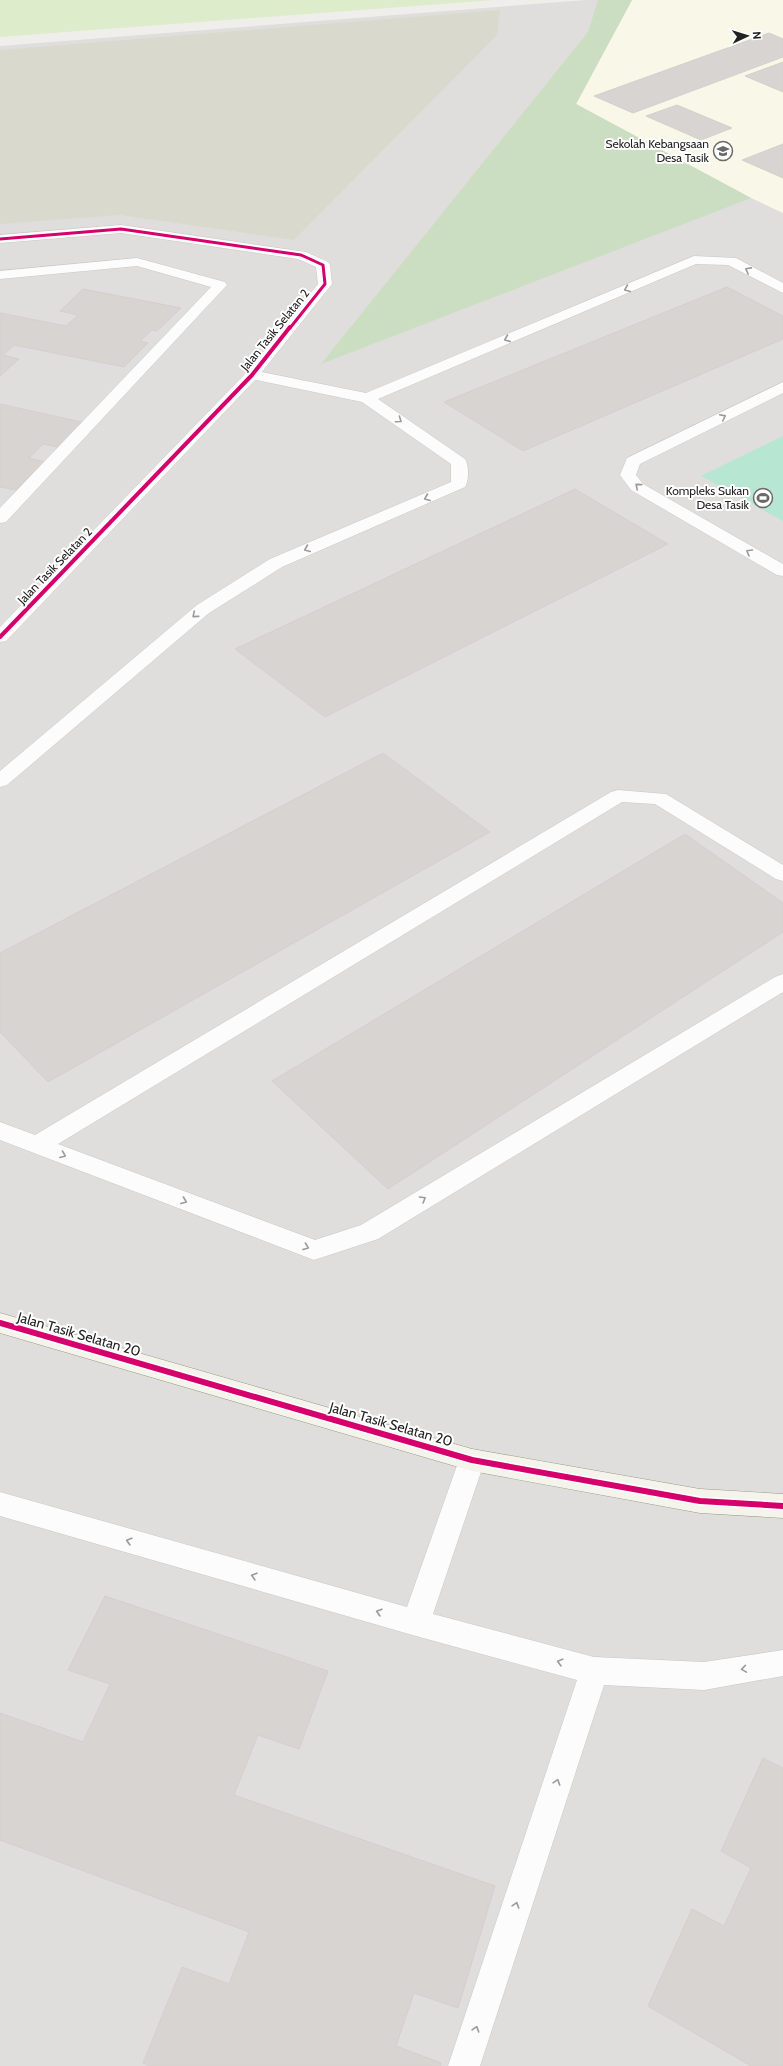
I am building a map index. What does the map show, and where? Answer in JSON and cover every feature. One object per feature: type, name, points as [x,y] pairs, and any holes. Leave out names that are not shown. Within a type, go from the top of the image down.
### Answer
[{"type":"street","name":"Jalan Tasik Selatan 2","points":[[0,238],[121,229],[301,255],[323,265],[325,284],[252,375],[0,637]]},
{"type":"street","points":[[367,398],[694,260],[731,261],[783,289]]},
{"type":"street","points":[[0,275],[137,262],[220,285],[0,518]]},
{"type":"street","points":[[0,781],[202,609],[276,563],[459,484],[459,462],[367,398],[252,375]]},
{"type":"street","points":[[783,387],[633,461],[628,475],[637,487],[783,571]]},
{"type":"street","points":[[37,1145],[618,796],[659,798],[783,874]]},
{"type":"street","points":[[0,1131],[314,1250],[369,1232],[783,982]]},
{"type":"street","name":"Jalan Tasik Selatan 20","points":[[0,1324],[472,1460],[700,1501],[783,1506]]},
{"type":"street","points":[[416,1623],[472,1460]]},
{"type":"street","points":[[0,1504],[416,1623],[594,1671],[704,1676],[783,1663]]},
{"type":"street","points":[[464,2066],[594,1671]]},
{"type":"shaded area","points":[[586,0],[783,0],[783,2066],[0,2066],[0,46]]},
{"type":"shaded area","name":"Sekolah Kebangsaan Desa Tasik","points":[[632,0],[783,0],[783,213],[751,198],[576,104]]},
{"type":"shaded area","points":[[500,10],[497,35],[294,240],[120,215],[0,224],[0,50]]},
{"type":"green space","points":[[0,0],[495,0],[0,37]]},
{"type":"green space","points":[[598,0],[632,0],[576,104],[751,198],[321,364],[588,32]]},
{"type":"green space","name":"Kompleks Sukan Desa Tasik","points":[[783,436],[783,521],[701,476]]},
{"type":"building","points":[[769,33],[783,39],[783,57],[633,113],[594,96]]},
{"type":"building","points":[[783,62],[783,92],[745,76]]},
{"type":"building","points":[[677,105],[732,128],[701,140],[646,116]]},
{"type":"building","points":[[783,144],[783,178],[742,160]]},
{"type":"building","points":[[727,287],[783,316],[783,339],[523,451],[444,402]]},
{"type":"building","points":[[83,289],[181,308],[157,331],[152,330],[140,341],[148,343],[124,367],[14,345],[3,355],[19,359],[0,376],[0,313],[66,326],[78,315],[60,311]]},
{"type":"building","points":[[0,404],[86,423],[62,448],[43,444],[29,458],[44,462],[16,490],[0,487]]},
{"type":"building","points":[[575,489],[668,544],[325,717],[235,649]]},
{"type":"building","points":[[383,753],[490,832],[48,1082],[0,1032],[0,953]]},
{"type":"building","points":[[685,834],[783,903],[783,932],[388,1189],[272,1081]]},
{"type":"building","points":[[105,1596],[328,1671],[299,1749],[258,1735],[234,1795],[495,1886],[458,2008],[414,1993],[396,2046],[441,2063],[440,2066],[150,2066],[143,2063],[182,1967],[229,1984],[249,1932],[0,1840],[0,1713],[83,1742],[110,1684],[68,1670]]},
{"type":"building","points":[[763,1758],[783,1768],[783,2066],[751,2066],[648,2006],[692,1909],[724,1926],[751,1868],[721,1851]]},
{"type":"cycle path","points":[[0,239],[121,229],[301,255],[323,265],[325,284],[252,375],[0,637]]},
{"type":"cycle path","points":[[0,1323],[472,1460],[700,1501],[783,1506]]},
{"type":"place","name":"Sekolah Kebangsaan Desa Tasik","points":[[723,151]]},
{"type":"place","name":"Kompleks Sukan Desa Tasik","points":[[763,498]]}]
